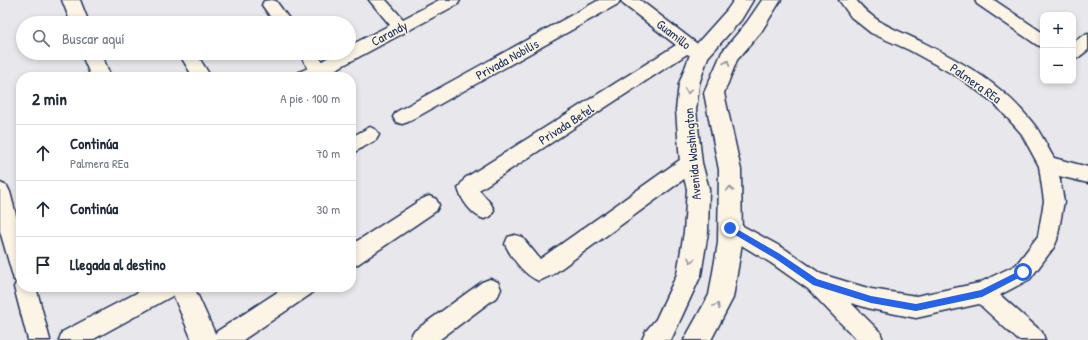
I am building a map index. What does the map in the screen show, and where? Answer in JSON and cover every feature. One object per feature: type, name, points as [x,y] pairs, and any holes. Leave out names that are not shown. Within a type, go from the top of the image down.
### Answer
[{"type":"main road","points":[[71,0],[77,16]]},
{"type":"main road","name":"Avenida Washington","points":[[655,340],[664,328],[689,275],[696,232],[698,189],[691,163],[686,110],[694,50],[734,15],[744,0]]},
{"type":"main road","points":[[697,340],[721,298],[730,243],[730,170],[714,93],[729,57],[754,27],[772,0]]},
{"type":"main road","points":[[95,60],[99,72]]},
{"type":"main road","points":[[184,292],[205,340]]},
{"type":"street","points":[[377,0],[401,27]]},
{"type":"street","name":"Carandy","points":[[356,50],[452,0]]},
{"type":"street","name":"Privada Nobilis","points":[[402,118],[612,0]]},
{"type":"street","name":"Guamillo","points":[[629,0],[694,50]]},
{"type":"street","name":"Palmera REa","points":[[815,282],[871,299],[916,307],[982,293],[1023,272],[1047,240],[1054,201],[1048,165],[1027,128],[1000,98],[966,73],[915,46],[877,29],[857,13],[846,0]]},
{"type":"street","points":[[983,0],[1040,39]]},
{"type":"street","points":[[270,5],[279,16]]},
{"type":"street","points":[[1076,50],[1088,40]]},
{"type":"street","name":"Privada Betel","points":[[484,210],[469,192],[468,188],[472,184],[694,50]]},
{"type":"street","points":[[191,60],[199,72]]},
{"type":"street","points":[[309,60],[312,72]]},
{"type":"street","name":"Carandy","points":[[314,72],[337,60]]},
{"type":"street","points":[[356,143],[370,135]]},
{"type":"street","points":[[515,244],[534,268],[539,270],[545,268],[691,163]]},
{"type":"street","points":[[1048,165],[1088,175]]},
{"type":"street","points":[[0,192],[16,254]]},
{"type":"street","points":[[356,253],[429,205]]},
{"type":"street","points":[[730,228],[778,256],[815,282],[872,340]]},
{"type":"street","points":[[421,340],[490,289]]},
{"type":"street","points":[[26,292],[38,340]]},
{"type":"street","points":[[70,340],[160,292]]},
{"type":"street","points":[[224,340],[296,292]]},
{"type":"street","points":[[982,293],[1034,340]]},
{"type":"route","points":[[730,228],[778,256],[815,282],[871,299],[916,307],[982,293],[1023,272]]}]
